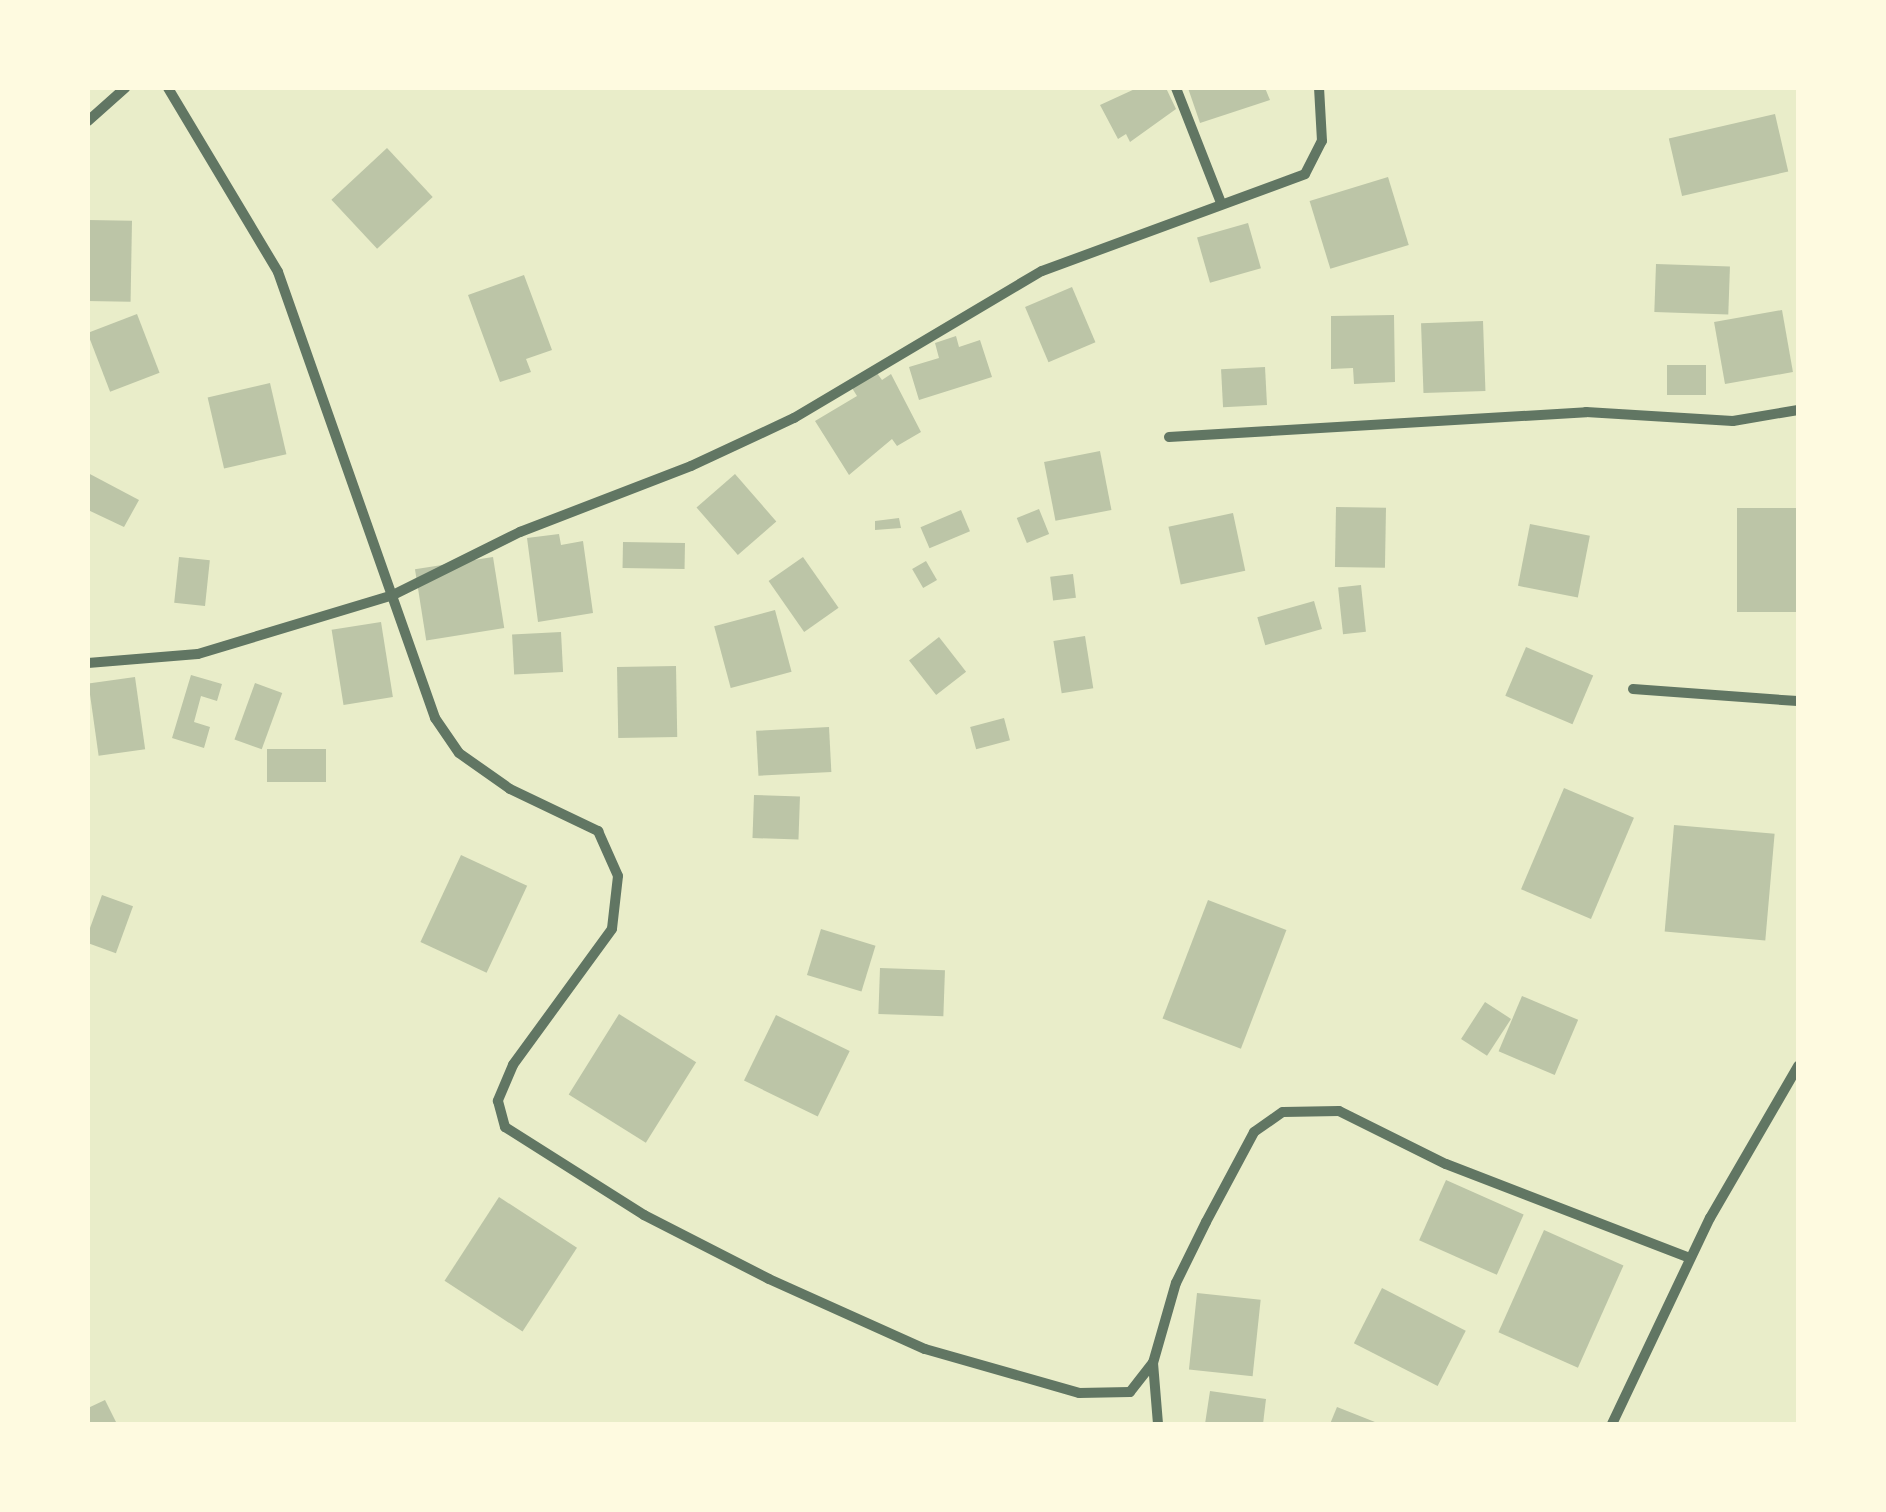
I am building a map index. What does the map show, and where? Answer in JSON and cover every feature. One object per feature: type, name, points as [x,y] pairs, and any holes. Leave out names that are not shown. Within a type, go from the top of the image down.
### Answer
[{"type":"street","points":[[88,121],[124,88]]},
{"type":"street","points":[[168,88],[278,272],[435,718],[458,753],[510,789],[598,830],[618,876],[612,930],[506,1083],[498,1101],[505,1127],[644,1216],[925,1349],[1079,1394],[1130,1392],[1154,1364]]},
{"type":"street","points":[[1176,88],[1221,203]]},
{"type":"street","points":[[88,663],[198,654],[393,595],[520,532],[692,466],[794,418],[1042,271],[1305,174],[1322,141],[1319,88]]},
{"type":"street","points":[[1169,437],[1586,412],[1733,421],[1797,414]]},
{"type":"street","points":[[1632,690],[1798,701]]},
{"type":"street","points":[[1612,1424],[1689,1258],[1798,1066]]},
{"type":"street","points":[[1158,1424],[1154,1364],[1176,1283],[1254,1132],[1283,1112],[1339,1111],[1446,1164],[1689,1258]]},
{"type":"building","points":[[1137,88],[1166,88],[1176,109],[1130,142],[1126,134],[1118,139],[1100,105]]},
{"type":"building","points":[[1188,88],[1265,88],[1270,100],[1200,123]]},
{"type":"building","points":[[1775,114],[1788,171],[1682,196],[1669,139]]},
{"type":"building","points":[[387,148],[433,197],[377,249],[331,200]]},
{"type":"building","points":[[1388,177],[1409,245],[1330,269],[1310,201]]},
{"type":"building","points":[[88,220],[132,221],[131,302],[88,301]]},
{"type":"building","points":[[1248,223],[1261,268],[1210,283],[1197,238]]},
{"type":"building","points":[[1656,264],[1730,267],[1728,315],[1654,312]]},
{"type":"building","points":[[524,275],[552,350],[526,359],[531,372],[500,382],[468,295]]},
{"type":"building","points":[[1072,287],[1095,342],[1048,362],[1025,307]]},
{"type":"building","points":[[1782,310],[1793,372],[1725,384],[1714,322]]},
{"type":"building","points":[[137,314],[160,373],[110,392],[88,333]]},
{"type":"building","points":[[1394,315],[1395,382],[1354,384],[1353,368],[1331,369],[1331,316]]},
{"type":"building","points":[[1483,321],[1485,391],[1423,393],[1421,323]]},
{"type":"building","points":[[956,336],[959,347],[980,340],[992,377],[919,400],[909,367],[939,358],[935,343]]},
{"type":"building","points":[[1667,365],[1706,365],[1706,395],[1667,395]]},
{"type":"building","points":[[1265,367],[1267,405],[1223,407],[1221,369]]},
{"type":"building","points":[[877,373],[882,380],[891,374],[921,432],[897,446],[892,439],[849,475],[815,421],[857,396],[852,388]]},
{"type":"building","points":[[270,383],[286,454],[224,469],[208,397]]},
{"type":"building","points":[[1100,451],[1111,510],[1055,521],[1044,462]]},
{"type":"building","points":[[88,473],[139,500],[124,527],[88,510]]},
{"type":"building","points":[[735,474],[776,522],[738,555],[697,507]]},
{"type":"building","points":[[1336,507],[1386,508],[1385,568],[1335,567]]},
{"type":"building","points":[[1737,508],[1798,508],[1798,612],[1737,612]]},
{"type":"building","points":[[1039,509],[1049,534],[1027,543],[1017,518]]},
{"type":"building","points":[[961,510],[970,531],[929,548],[920,527]]},
{"type":"building","points":[[1233,513],[1245,571],[1181,584],[1168,527]]},
{"type":"building","points":[[899,518],[901,528],[875,530],[875,521]]},
{"type":"building","points":[[1530,524],[1590,536],[1578,597],[1518,586]]},
{"type":"building","points":[[559,534],[561,545],[583,541],[593,613],[538,622],[527,538]]},
{"type":"building","points":[[623,542],[685,543],[685,569],[623,568]]},
{"type":"building","points":[[179,557],[210,560],[205,606],[174,603]]},
{"type":"building","points":[[493,557],[504,628],[426,640],[415,569]]},
{"type":"building","points":[[803,557],[839,608],[804,632],[769,581]]},
{"type":"building","points":[[926,561],[937,580],[923,588],[912,569]]},
{"type":"building","points":[[1073,574],[1076,598],[1053,601],[1050,577]]},
{"type":"building","points":[[1361,585],[1366,632],[1343,634],[1338,587]]},
{"type":"building","points":[[1314,601],[1322,629],[1265,645],[1257,617]]},
{"type":"building","points":[[775,610],[792,672],[731,688],[714,626]]},
{"type":"building","points":[[381,622],[393,697],[344,705],[332,630]]},
{"type":"building","points":[[561,632],[563,672],[514,675],[512,635]]},
{"type":"building","points":[[1085,636],[1093,688],[1062,693],[1053,641]]},
{"type":"building","points":[[939,637],[966,672],[936,695],[909,660]]},
{"type":"building","points":[[1526,647],[1593,676],[1572,724],[1505,696]]},
{"type":"building","points":[[676,666],[677,737],[618,738],[617,667]]},
{"type":"building","points":[[191,675],[222,684],[217,701],[201,696],[194,722],[210,727],[204,748],[172,738]]},
{"type":"building","points":[[135,677],[145,749],[99,756],[88,684]]},
{"type":"building","points":[[255,683],[282,693],[262,749],[234,739]]},
{"type":"building","points":[[1004,718],[1010,740],[976,749],[970,727]]},
{"type":"building","points":[[829,727],[831,772],[758,776],[756,731]]},
{"type":"building","points":[[267,749],[326,749],[326,782],[267,782]]},
{"type":"building","points":[[1564,788],[1634,818],[1591,919],[1521,889]]},
{"type":"building","points":[[754,795],[800,797],[798,840],[752,838]]},
{"type":"building","points":[[1674,825],[1775,834],[1765,940],[1665,932]]},
{"type":"building","points":[[461,855],[527,886],[487,973],[420,942]]},
{"type":"building","points":[[102,895],[133,906],[116,953],[88,943]]},
{"type":"building","points":[[1208,900],[1286,930],[1241,1049],[1162,1019]]},
{"type":"building","points":[[821,929],[876,946],[861,992],[807,975]]},
{"type":"building","points":[[880,968],[945,970],[943,1016],[878,1014]]},
{"type":"building","points":[[1522,996],[1578,1020],[1555,1075],[1499,1051]]},
{"type":"building","points":[[1485,1002],[1511,1019],[1487,1056],[1461,1039]]},
{"type":"building","points":[[619,1014],[696,1062],[646,1143],[569,1095]]},
{"type":"building","points":[[776,1015],[850,1051],[818,1117],[744,1081]]},
{"type":"building","points":[[1446,1180],[1524,1215],[1497,1275],[1419,1240]]},
{"type":"building","points":[[499,1197],[577,1248],[523,1332],[445,1281]]},
{"type":"building","points":[[1544,1230],[1623,1265],[1578,1368],[1498,1332]]},
{"type":"building","points":[[1382,1288],[1466,1331],[1438,1386],[1354,1343]]},
{"type":"building","points":[[1197,1293],[1261,1300],[1253,1376],[1189,1370]]},
{"type":"building","points":[[1210,1391],[1266,1399],[1263,1424],[1205,1424]]},
{"type":"building","points":[[105,1400],[117,1424],[88,1424],[88,1408]]},
{"type":"building","points":[[1337,1407],[1380,1424],[1330,1424]]}]
